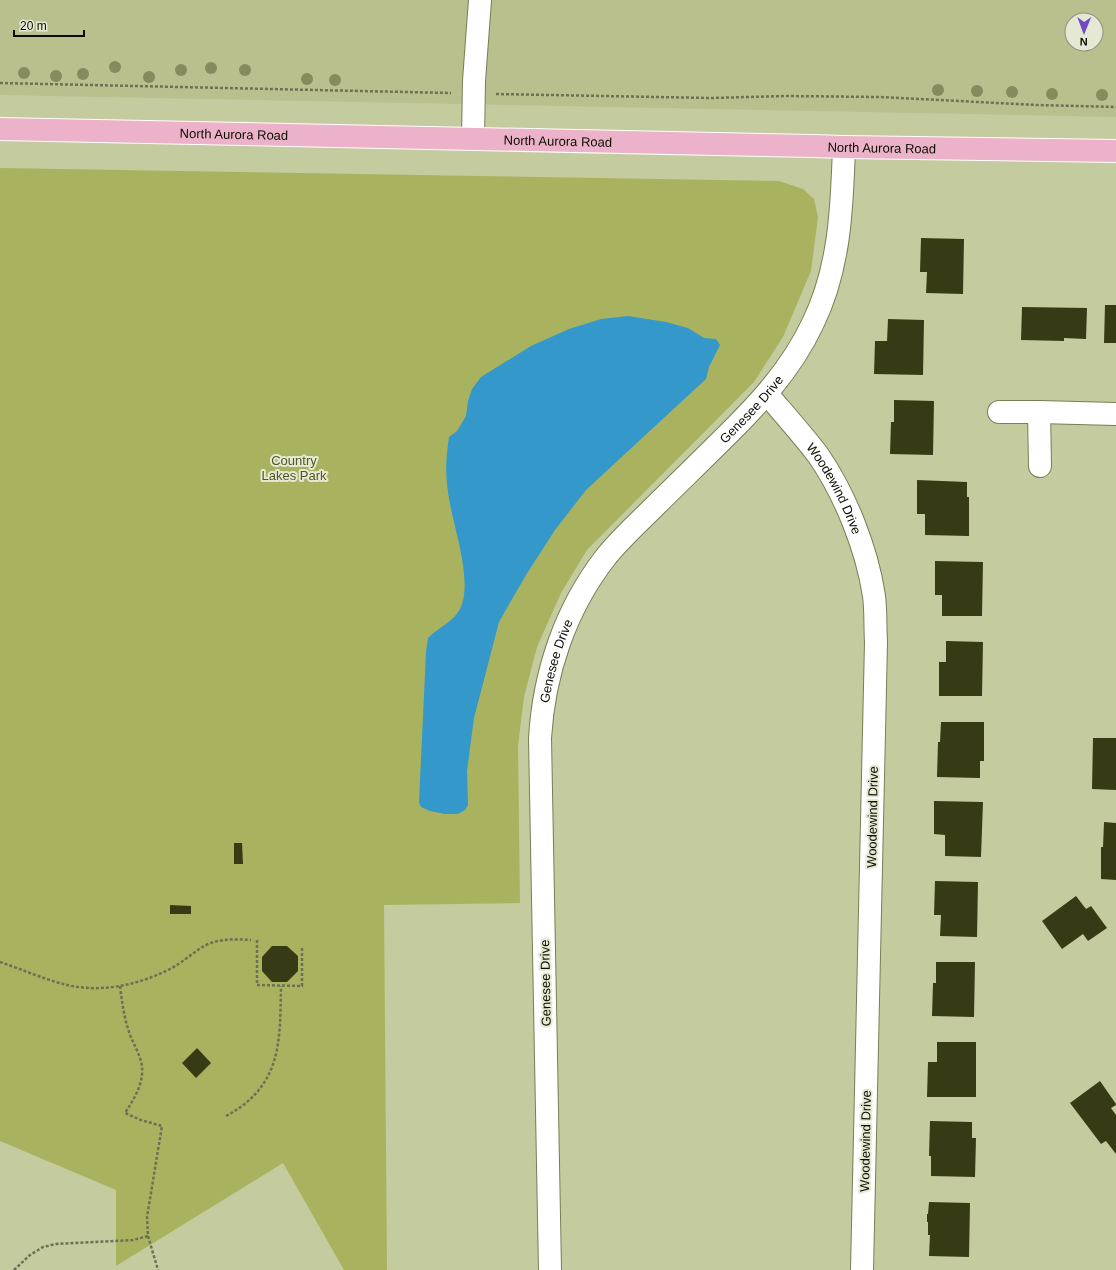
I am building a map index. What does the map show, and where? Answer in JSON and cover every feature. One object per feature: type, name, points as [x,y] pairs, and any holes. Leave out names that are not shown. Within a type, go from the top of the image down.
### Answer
[{"type":"main road","name":"North Aurora Road","points":[[0,129],[844,147],[1116,151]]},
{"type":"street","points":[[473,139],[474,81],[480,0]]},
{"type":"street","name":"Genesee Drive","points":[[550,1270],[540,738],[541,718],[550,667],[568,621],[605,559],[625,536],[745,418],[767,394],[783,374],[813,324],[824,300],[838,243],[842,206],[844,147]]},
{"type":"street","name":"Woodewind Drive","points":[[767,394],[818,456],[834,480],[848,509],[861,544],[874,596],[876,642],[862,1270]]},
{"type":"street","points":[[999,412],[1116,414]]},
{"type":"street","points":[[1039,412],[1040,466]]},
{"type":"path","points":[[0,83],[440,92]]},
{"type":"path","points":[[530,96],[710,98],[787,96],[880,97],[1037,105],[1116,107]]},
{"type":"path","points":[[0,962],[66,985],[92,988],[120,986],[138,982],[172,968],[200,948],[213,941],[227,939],[251,940]]},
{"type":"path","points":[[257,940],[257,985],[302,986],[302,946]]},
{"type":"path","points":[[120,986],[125,1019],[140,1058],[142,1070],[141,1083],[137,1094],[125,1113],[141,1120],[162,1126],[147,1217],[148,1236],[158,1270]]},
{"type":"path","points":[[226,1116],[239,1110],[263,1087],[274,1063],[280,1036],[281,986]]},
{"type":"path","points":[[14,1270],[30,1255],[43,1247],[56,1244],[133,1240],[148,1236]]},
{"type":"shaded area","points":[[0,0],[1116,0],[1116,117],[0,95]]},
{"type":"green space","name":"Country Lakes Park","points":[[0,168],[779,181],[803,189],[814,199],[818,217],[811,271],[783,337],[754,382],[587,550],[561,593],[537,647],[524,697],[518,746],[520,903],[384,905],[387,1270],[344,1270],[283,1163],[116,1266],[116,1190],[0,1141]]},
{"type":"water","points":[[628,316],[666,322],[688,328],[704,338],[716,339],[720,345],[709,367],[706,379],[586,490],[555,530],[526,575],[499,622],[474,718],[467,771],[468,805],[465,810],[458,814],[445,814],[430,811],[421,807],[419,802],[426,652],[428,638],[451,620],[458,612],[464,595],[465,581],[446,478],[449,437],[457,431],[466,416],[468,401],[472,389],[481,377],[531,346],[569,329],[601,319]]},
{"type":"building","points":[[921,238],[964,239],[963,294],[926,293],[927,272],[920,272]]},
{"type":"building","points":[[1105,305],[1116,305],[1116,343],[1104,343]]},
{"type":"building","points":[[1022,307],[1087,308],[1086,339],[1064,338],[1064,341],[1021,340]]},
{"type":"building","points":[[888,319],[924,320],[923,375],[874,374],[875,341],[887,341]]},
{"type":"building","points":[[894,400],[934,401],[933,455],[890,454],[891,422],[894,422]]},
{"type":"building","points":[[917,480],[967,482],[967,497],[969,497],[969,536],[925,535],[925,514],[917,514]]},
{"type":"building","points":[[935,561],[983,562],[982,616],[942,616],[942,595],[935,595]]},
{"type":"building","points":[[946,641],[983,642],[982,696],[939,696],[939,662],[946,662]]},
{"type":"building","points":[[941,722],[984,722],[984,761],[980,761],[980,778],[937,777],[938,742],[940,742]]},
{"type":"building","points":[[1093,738],[1116,738],[1116,790],[1092,789]]},
{"type":"building","points":[[934,801],[983,802],[981,857],[945,856],[945,835],[934,834]]},
{"type":"building","points":[[1104,822],[1116,823],[1116,880],[1101,879],[1101,847],[1103,847]]},
{"type":"building","points":[[234,843],[242,843],[243,864],[234,864]]},
{"type":"building","points":[[935,881],[978,882],[977,937],[940,936],[941,915],[934,915]]},
{"type":"building","points":[[1076,896],[1086,909],[1091,906],[1107,928],[1088,941],[1083,934],[1062,949],[1042,921]]},
{"type":"building","points":[[170,905],[191,906],[191,914],[170,914]]},
{"type":"building","points":[[272,946],[287,946],[298,956],[298,971],[287,982],[272,982],[262,971],[262,957]]},
{"type":"building","points":[[936,962],[975,962],[974,1017],[932,1016],[933,983],[936,983]]},
{"type":"building","points":[[937,1042],[976,1042],[976,1097],[927,1097],[928,1062],[937,1062]]},
{"type":"building","points":[[197,1048],[211,1063],[196,1078],[182,1063]]},
{"type":"building","points":[[1100,1081],[1116,1104],[1111,1108],[1116,1115],[1116,1154],[1106,1141],[1101,1144],[1070,1103]]},
{"type":"building","points":[[930,1121],[972,1122],[972,1138],[976,1138],[975,1177],[931,1176],[931,1156],[929,1156]]},
{"type":"building","points":[[929,1202],[970,1203],[969,1257],[929,1256],[930,1235],[928,1235],[927,1214]]}]
